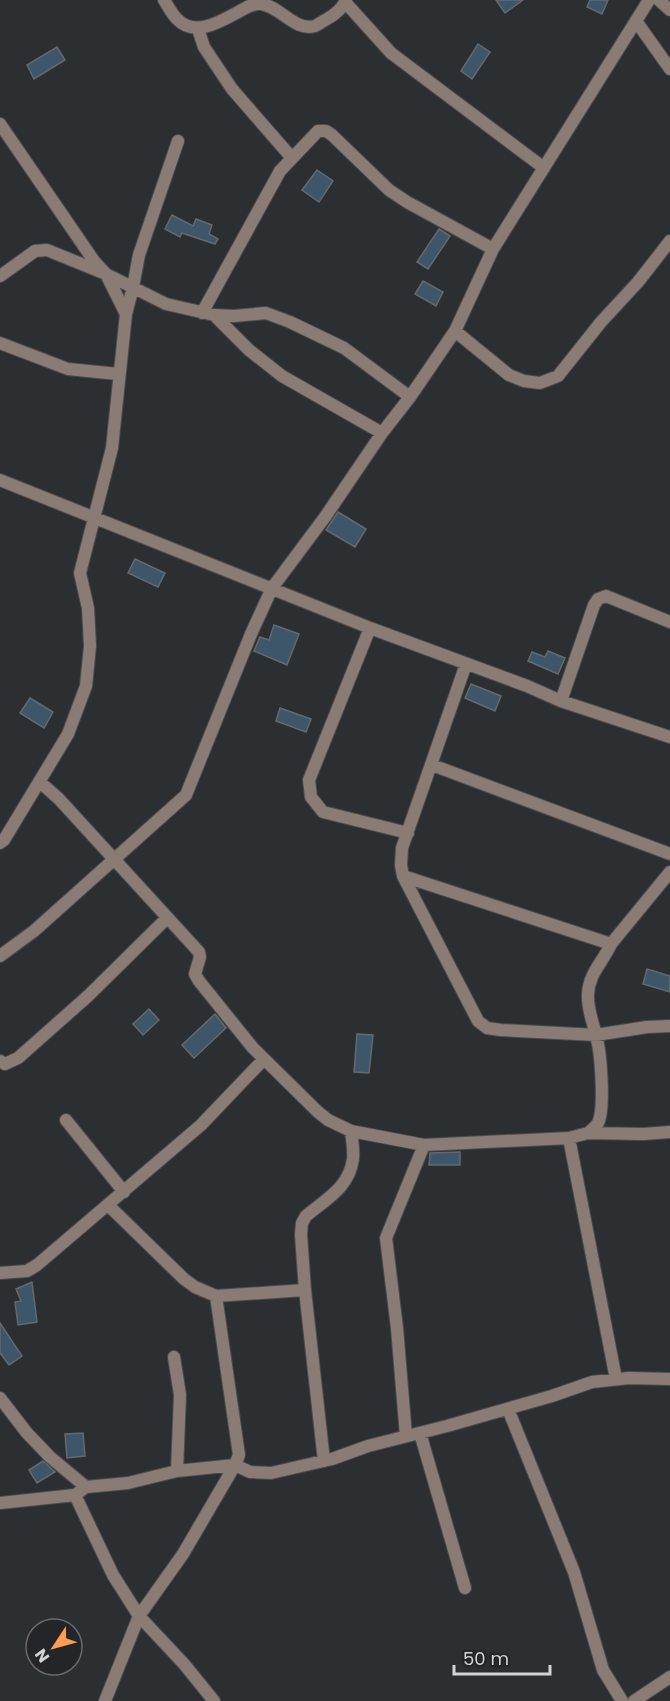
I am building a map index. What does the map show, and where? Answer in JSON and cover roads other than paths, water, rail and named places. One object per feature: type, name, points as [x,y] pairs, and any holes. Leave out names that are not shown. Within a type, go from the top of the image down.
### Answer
[{"type":"street","points":[[164,0],[176,19],[186,26],[198,29],[222,21],[261,2],[299,25],[316,26],[340,10],[346,1],[391,54],[544,168]]},
{"type":"street","points":[[0,956],[34,931],[186,795],[272,588],[325,517],[455,331],[493,249],[649,0]]},
{"type":"street","points":[[659,0],[670,10]]},
{"type":"street","points":[[636,21],[670,69]]},
{"type":"street","points":[[198,29],[204,46],[232,89],[292,158]]},
{"type":"street","points":[[0,124],[94,261],[106,274],[126,314]]},
{"type":"street","points":[[208,314],[280,171],[318,130],[326,131],[389,190],[493,249]]},
{"type":"street","points":[[0,843],[4,840],[68,734],[86,686],[90,646],[88,608],[80,573],[112,448],[126,314],[139,255],[178,141]]},
{"type":"street","points":[[455,331],[508,375],[524,381],[540,383],[558,376],[670,241]]},
{"type":"street","points":[[0,276],[35,251],[47,250],[106,274],[166,304],[208,314],[234,316],[266,313],[344,348],[410,397]]},
{"type":"street","points":[[208,314],[282,376],[382,433]]},
{"type":"street","points":[[0,343],[68,369],[118,374]]},
{"type":"street","points":[[0,480],[370,628],[527,686],[561,701],[670,737]]},
{"type":"street","points":[[561,701],[598,599],[606,596],[670,622]]},
{"type":"street","points":[[370,628],[309,780],[311,797],[323,812],[408,832]]},
{"type":"street","points":[[466,664],[402,848],[401,865],[403,876],[478,1021],[487,1028],[501,1030],[596,1035],[670,1026]]},
{"type":"street","points":[[432,765],[670,854]]},
{"type":"street","points":[[40,782],[59,799],[199,952],[200,957],[195,974],[199,981],[253,1048],[328,1120],[351,1131],[424,1145],[569,1138],[588,1133],[670,1132]]},
{"type":"street","points":[[588,1133],[597,1124],[601,1113],[602,1093],[598,1042],[588,1009],[591,975],[611,944],[670,872]]},
{"type":"street","points":[[403,876],[611,944]]},
{"type":"street","points":[[0,1061],[5,1064],[18,1058],[88,996],[167,918]]},
{"type":"street","points":[[0,1273],[32,1269],[201,1125],[264,1059]]},
{"type":"street","points":[[66,1120],[124,1192]]},
{"type":"street","points":[[324,1461],[301,1235],[302,1223],[306,1216],[341,1188],[348,1179],[353,1159],[351,1131]]},
{"type":"street","points":[[569,1138],[616,1379]]},
{"type":"street","points":[[406,1436],[386,1238],[424,1145]]},
{"type":"street","points":[[108,1205],[195,1287],[216,1296],[305,1290]]},
{"type":"street","points":[[105,1701],[140,1616],[183,1554],[239,1455],[216,1296]]},
{"type":"street","points":[[174,1357],[180,1395],[177,1470]]},
{"type":"street","points":[[0,1503],[75,1495],[86,1487],[128,1483],[177,1470],[235,1465],[250,1472],[271,1473],[324,1461],[368,1446],[552,1396],[592,1382],[616,1379],[670,1379]]},
{"type":"street","points":[[0,1398],[27,1433],[50,1457],[86,1487]]},
{"type":"street","points":[[508,1408],[574,1572],[603,1670],[622,1701]]},
{"type":"street","points":[[420,1433],[465,1588]]},
{"type":"street","points":[[75,1495],[113,1575],[140,1616],[214,1701]]},
{"type":"street","points":[[634,1701],[670,1677]]}]
